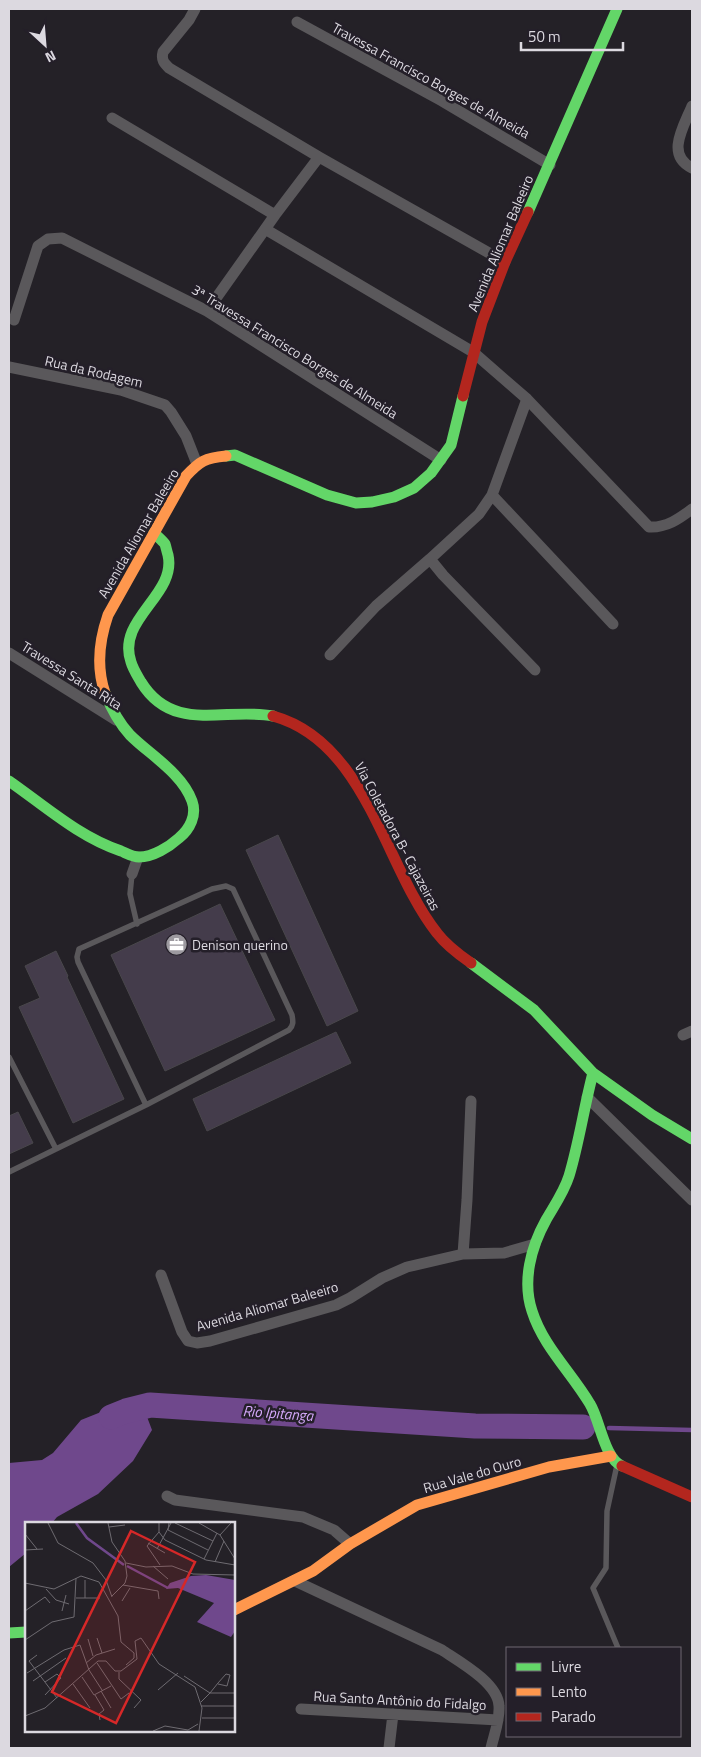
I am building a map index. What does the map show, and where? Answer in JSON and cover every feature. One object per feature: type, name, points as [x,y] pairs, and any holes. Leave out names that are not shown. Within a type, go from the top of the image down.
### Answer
[{"type":"main road","name":"Avenida Aliomar Baleeiro","points":[[138,857],[164,848],[185,832],[192,822],[193,814],[192,802],[186,789],[174,775],[128,733],[109,704],[102,688],[98,654],[100,639],[108,615],[151,538],[186,476],[197,464],[207,458],[235,455],[327,496],[356,502],[372,502],[394,498],[414,488],[431,473],[451,445],[473,352],[482,322],[505,262],[550,165],[616,9]]},
{"type":"main road","name":"Via Coletadora B- Cajazeiras","points":[[164,518],[169,570],[164,584],[140,616],[133,630],[129,649],[132,665],[143,688],[150,697],[173,710],[189,714],[208,716],[269,716],[282,719],[314,736],[344,766],[425,919],[436,935],[448,947],[534,1010],[570,1051],[593,1073],[652,1115],[692,1139]]},
{"type":"main road","points":[[151,538],[166,548]]},
{"type":"main road","points":[[9,780],[91,839],[105,846],[138,857]]},
{"type":"main road","points":[[593,1073],[568,1180],[535,1244],[529,1268],[528,1292],[532,1314],[543,1339],[597,1413],[601,1434],[614,1460],[692,1497]]},
{"type":"main road","name":"Rua Vale do Ouro","points":[[235,1610],[314,1571],[350,1544],[417,1505],[549,1468],[614,1460]]},
{"type":"main road","points":[[9,1633],[25,1632]]},
{"type":"street","points":[[195,9],[189,20],[163,52],[162,57],[169,68],[318,157],[505,262]]},
{"type":"street","name":"Travessa Francisco Borges de Almeida","points":[[297,22],[442,101],[550,165]]},
{"type":"street","points":[[692,106],[677,150],[680,158],[692,168]]},
{"type":"street","points":[[112,118],[275,215]]},
{"type":"street","points":[[207,311],[318,157]]},
{"type":"street","points":[[265,229],[473,352],[527,399],[649,527],[659,528],[674,522],[692,509]]},
{"type":"street","name":"3ª Travessa Francisco Borges de Almeida","points":[[14,320],[38,246],[48,239],[62,238],[207,311],[441,460]]},
{"type":"street","name":"Rua da Rodagem","points":[[9,367],[121,390],[165,405],[186,436],[197,464]]},
{"type":"street","points":[[330,654],[376,606],[430,560],[478,514],[492,495],[527,399]]},
{"type":"street","points":[[492,495],[613,624]]},
{"type":"street","points":[[430,560],[535,670]]},
{"type":"street","name":"Travessa Santa Rita","points":[[9,653],[120,722]]},
{"type":"street","points":[[132,874],[138,857]]},
{"type":"street","points":[[587,1096],[692,1200]]},
{"type":"street","points":[[463,1254],[468,1200],[471,1101]]},
{"type":"street","name":"Avenida Aliomar Baleeiro","points":[[161,1275],[182,1332],[188,1341],[196,1343],[210,1341],[336,1305],[393,1272],[407,1267],[463,1254],[504,1253],[535,1244]]},
{"type":"street","points":[[168,1496],[176,1500],[303,1517],[334,1530],[350,1544]]},
{"type":"street","points":[[295,1581],[442,1650],[464,1664],[488,1684],[496,1693],[499,1705],[498,1720],[491,1748]]},
{"type":"street","name":"Rua Santo Antônio do Fidalgo","points":[[301,1709],[498,1720]]},
{"type":"street","points":[[389,1748],[393,1714]]},
{"type":"lane","points":[[132,874],[130,894],[137,924]]},
{"type":"lane","points":[[9,1172],[146,1105],[289,1030],[294,1022],[292,1015],[232,889],[226,886],[212,889],[137,924],[83,946],[77,952],[76,957],[146,1105]]},
{"type":"lane","points":[[9,1057],[56,1149]]},
{"type":"lane","points":[[614,1460],[607,1511],[606,1568],[594,1588],[618,1647]]},
{"type":"shaded area","points":[[141,1401],[152,1430],[133,1461],[98,1494],[57,1517],[53,1522],[25,1522],[25,1554],[9,1567],[9,1463],[42,1460],[53,1453],[81,1420],[111,1408]]},
{"type":"building","points":[[278,835],[358,1011],[327,1026],[246,850]]},
{"type":"building","points":[[220,904],[275,1020],[165,1071],[111,955]]},
{"type":"building","points":[[56,951],[124,1099],[73,1123],[19,1007],[40,998],[25,966]]},
{"type":"building","points":[[336,1032],[351,1063],[207,1131],[193,1099]]},
{"type":"building","points":[[18,1112],[33,1143],[9,1154],[9,1116]]},
{"type":"waterway","name":"Rio Ipitanga","points":[[111,1417],[150,1405],[475,1426],[583,1427]]},
{"type":"waterway","name":"Rio Ipitanga","points":[[609,1428],[692,1430]]},
{"type":"traffic: fast","points":[[528,212],[617,9]]},
{"type":"traffic: fast","points":[[226,456],[235,455],[327,495],[356,503],[372,502],[394,497],[414,488],[431,473],[451,445],[463,396]]},
{"type":"traffic: fast","points":[[154,533],[165,544],[168,555],[168,569],[164,583],[138,620],[132,633],[129,647],[131,662],[141,682],[154,698],[168,708],[184,713],[273,716]]},
{"type":"traffic: fast","points":[[9,781],[91,838],[132,856],[144,857],[155,853],[166,848],[179,838],[192,821],[194,811],[187,791],[165,765],[130,735],[116,715],[105,693]]},
{"type":"traffic: fast","points":[[471,963],[534,1010],[593,1073],[652,1115],[692,1139]]},
{"type":"traffic: fast","points":[[593,1073],[569,1176],[536,1241],[530,1264],[528,1288],[532,1311],[543,1336],[583,1392],[594,1411],[611,1455],[622,1466]]},
{"type":"traffic: fast","points":[[9,1633],[25,1632]]},
{"type":"traffic: slow","points":[[105,693],[100,674],[100,654],[102,634],[108,615],[186,476],[203,461],[226,456]]},
{"type":"traffic: slow","points":[[235,1610],[313,1571],[350,1544],[417,1505],[549,1467],[611,1456]]},
{"type":"traffic: jam","points":[[463,396],[482,322],[505,262],[528,212]]},
{"type":"traffic: jam","points":[[273,716],[305,730],[331,751],[352,778],[370,809],[419,906],[437,933],[452,949],[471,963]]},
{"type":"traffic: jam","points":[[622,1466],[692,1497]]},
{"type":"place","name":"Denison querino","points":[[176,944]]}]
